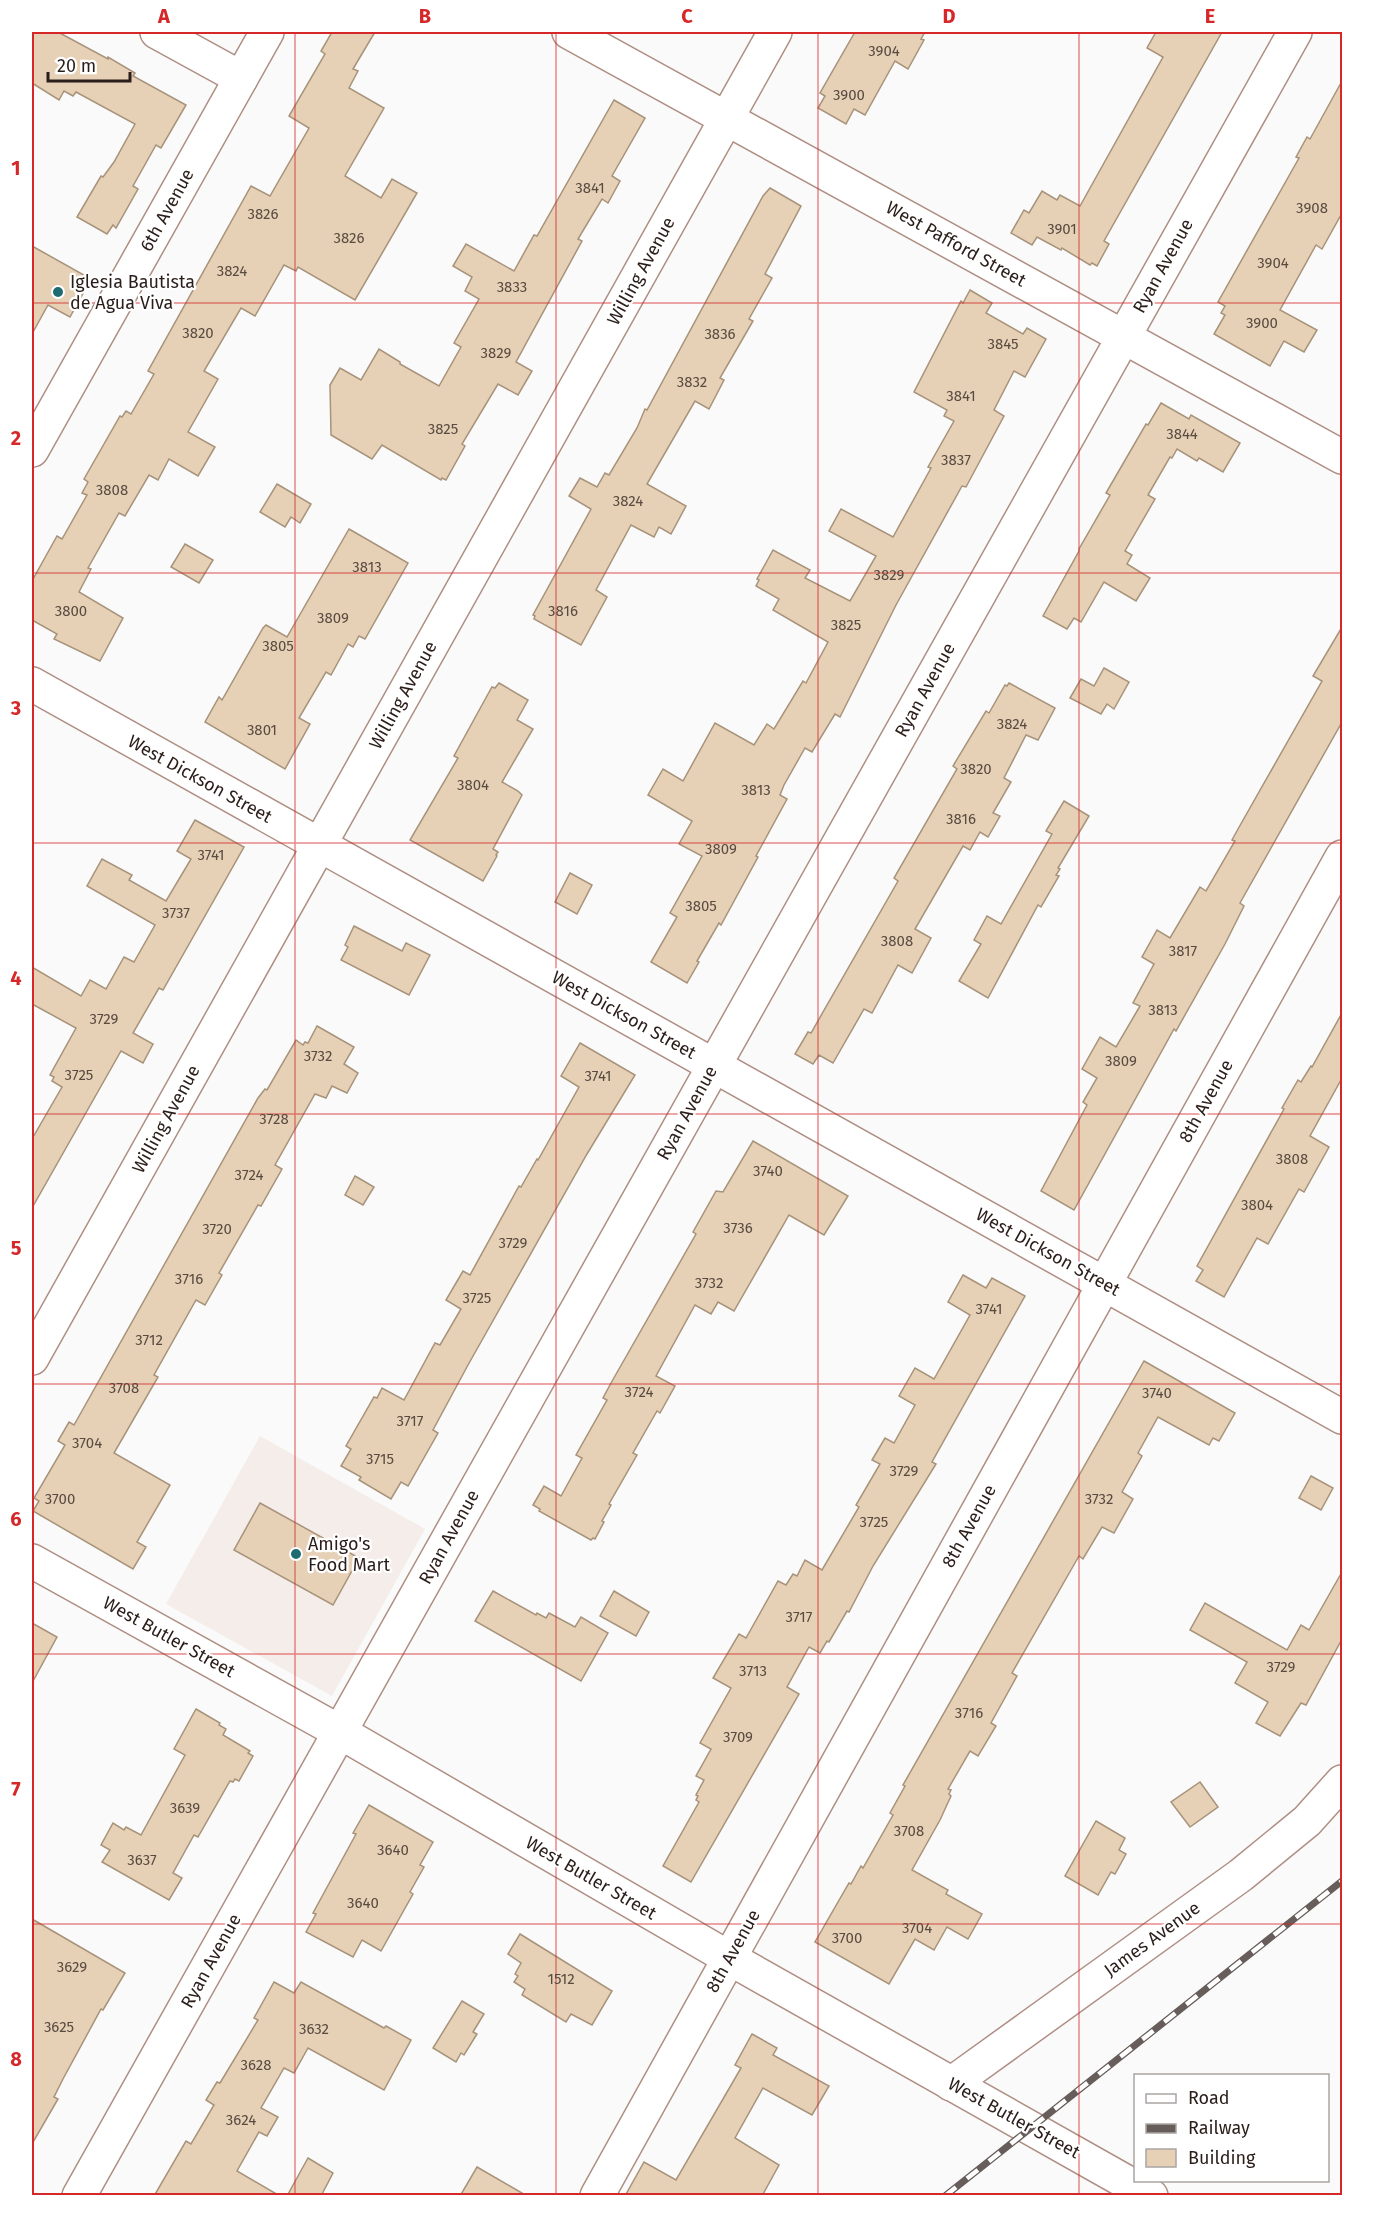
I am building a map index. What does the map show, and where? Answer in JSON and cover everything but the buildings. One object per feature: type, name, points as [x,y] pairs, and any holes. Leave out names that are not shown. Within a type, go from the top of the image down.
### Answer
[{"type":"street","points":[[157,32],[241,78]]},
{"type":"street","name":"6th Avenue","points":[[32,450],[267,32]]},
{"type":"street","name":"West Pafford Street","points":[[569,32],[1342,457]]},
{"type":"street","name":"Willing Avenue","points":[[32,1358],[775,32]]},
{"type":"street","name":"Ryan Avenue","points":[[79,2196],[1295,32]]},
{"type":"street","name":"West Dickson Street","points":[[32,684],[1342,1417]]},
{"type":"street","name":"8th Avenue","points":[[597,2196],[1342,856]]},
{"type":"street","name":"West Butler Street","points":[[32,1561],[340,1732],[1136,2192]]},
{"type":"street","name":"James Avenue","points":[[951,2084],[1241,1875],[1306,1821],[1342,1782]]},
{"type":"shaded area","points":[[260,1436],[425,1529],[332,1696],[166,1604]]},
{"type":"railway","points":[[945,2196],[1342,1881]]},
{"type":"place","name":"Iglesia Bautista de Agua Viva","points":[[58,292]]},
{"type":"place","name":"Amigo's Food Mart","points":[[296,1554]]}]
